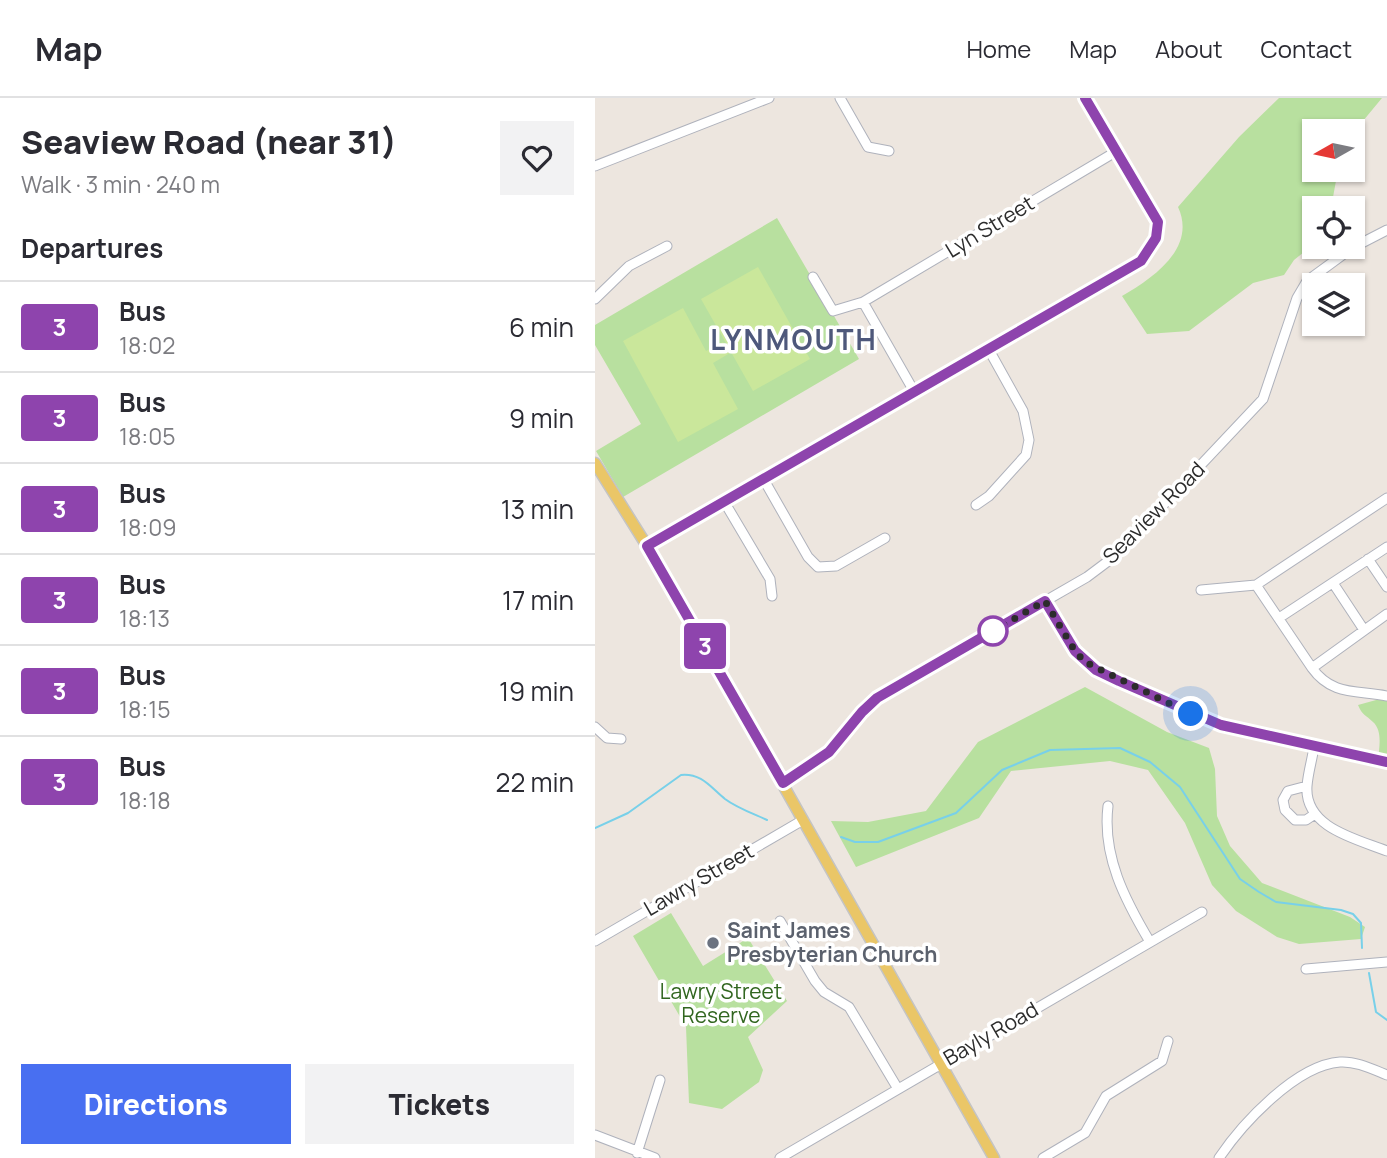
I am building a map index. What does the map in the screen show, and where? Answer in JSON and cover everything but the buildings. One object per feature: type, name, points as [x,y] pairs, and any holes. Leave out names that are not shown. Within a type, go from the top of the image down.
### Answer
[{"type":"main road","points":[[595,463],[647,546],[994,1158]]},
{"type":"street","points":[[595,166],[769,98]]},
{"type":"street","points":[[840,98],[868,147],[889,151]]},
{"type":"street","points":[[647,546],[915,393],[1145,257],[1158,233],[1158,222],[1085,98]]},
{"type":"street","name":"Lyn Street","points":[[813,277],[833,311],[863,302],[1117,151]]},
{"type":"street","name":"Seaview Road","points":[[783,783],[829,752],[877,698],[1045,601],[1115,556],[1250,416],[1268,390],[1303,287],[1352,248],[1387,230]]},
{"type":"street","points":[[595,299],[629,266],[667,246]]},
{"type":"street","points":[[863,302],[915,393]]},
{"type":"street","points":[[976,505],[989,496],[1026,455],[1029,440],[1023,411],[989,350]]},
{"type":"street","points":[[764,480],[808,557],[818,567],[836,566],[885,538]]},
{"type":"street","points":[[1201,590],[1238,589],[1256,585],[1387,498]]},
{"type":"street","points":[[725,503],[769,579],[772,596]]},
{"type":"street","points":[[1279,618],[1387,547]]},
{"type":"street","points":[[1368,559],[1387,587]]},
{"type":"street","points":[[1333,583],[1364,630]]},
{"type":"street","points":[[1256,585],[1322,681],[1335,690],[1387,696]]},
{"type":"street","points":[[1045,601],[1075,651],[1096,670],[1221,725],[1387,762]]},
{"type":"street","points":[[1312,668],[1387,614]]},
{"type":"street","points":[[595,727],[607,738],[621,739]]},
{"type":"street","points":[[1314,747],[1307,786],[1315,814],[1337,831],[1387,851]]},
{"type":"street","points":[[1307,786],[1288,791],[1283,800],[1285,810],[1295,820],[1306,820],[1315,814]]},
{"type":"street","points":[[1108,806],[1106,824],[1117,880],[1150,942]]},
{"type":"street","name":"Lawry Street","points":[[595,941],[803,820]]},
{"type":"street","name":"Bayly Road","points":[[780,1158],[1202,912]]},
{"type":"street","points":[[780,921],[815,981],[824,992],[849,1007],[898,1089]]},
{"type":"street","points":[[1306,969],[1387,962]]},
{"type":"street","points":[[1043,1158],[1085,1133],[1106,1096],[1162,1061],[1168,1041]]},
{"type":"street","points":[[1219,1158],[1236,1134],[1262,1108],[1314,1070],[1343,1062],[1387,1075]]},
{"type":"street","points":[[637,1153],[660,1080]]},
{"type":"street","points":[[595,1135],[655,1158]]},
{"type":"green space","points":[[1279,98],[1382,98],[1365,119],[1302,119],[1302,182],[1336,182],[1333,196],[1302,196],[1302,254],[1284,275],[1253,283],[1189,331],[1147,334],[1122,296],[1147,280],[1169,260],[1182,236],[1178,207],[1239,137]]},
{"type":"green space","points":[[777,218],[859,359],[623,497],[596,451],[641,424],[595,345],[595,325]]},
{"type":"green space","points":[[758,267],[810,359],[753,391],[701,299]]},
{"type":"green space","points":[[683,308],[706,351],[723,342],[730,353],[713,363],[738,409],[678,442],[623,341]]},
{"type":"green space","points":[[1085,687],[1167,732],[1209,748],[1215,769],[1217,816],[1230,846],[1262,883],[1350,917],[1365,927],[1361,939],[1299,944],[1277,937],[1236,911],[1212,885],[1185,823],[1148,770],[1110,761],[1011,771],[979,818],[856,867],[831,821],[868,822],[926,811],[978,742]]},
{"type":"green space","points":[[1387,697],[1387,762],[1378,761],[1378,730],[1358,705]]},
{"type":"green space","name":"Lawry Street Reserve","points":[[671,913],[703,966],[748,938],[787,1001],[748,1037],[763,1070],[759,1082],[722,1109],[689,1103],[686,1027],[633,936]]},
{"type":"waterway","points":[[841,837],[855,842],[878,842],[956,813],[1002,770],[1050,750],[1120,748],[1150,762],[1180,787],[1240,879],[1276,902],[1341,910],[1353,914],[1361,923],[1362,948]]},
{"type":"waterway","points":[[595,828],[628,813],[681,775],[695,776],[725,799],[767,820]]},
{"type":"waterway","points":[[1369,973],[1376,1012],[1387,1020]]},
{"type":"bus line","name":"3","points":[[1085,98],[1158,222],[1156,238],[1141,261],[647,546],[783,783],[819,761],[836,746],[862,712],[877,698],[1045,601],[1075,651],[1085,662],[1119,681],[1221,725],[1387,762]]},
{"type":"place","name":"Saint James Presbyterian Church","points":[[713,943]]},
{"type":"district","name":"LYNMOUTH","points":[[794,340]]},
{"type":"route","points":[[993,631],[1045,601],[1075,651],[1085,662],[1096,670],[1191,714]]}]
